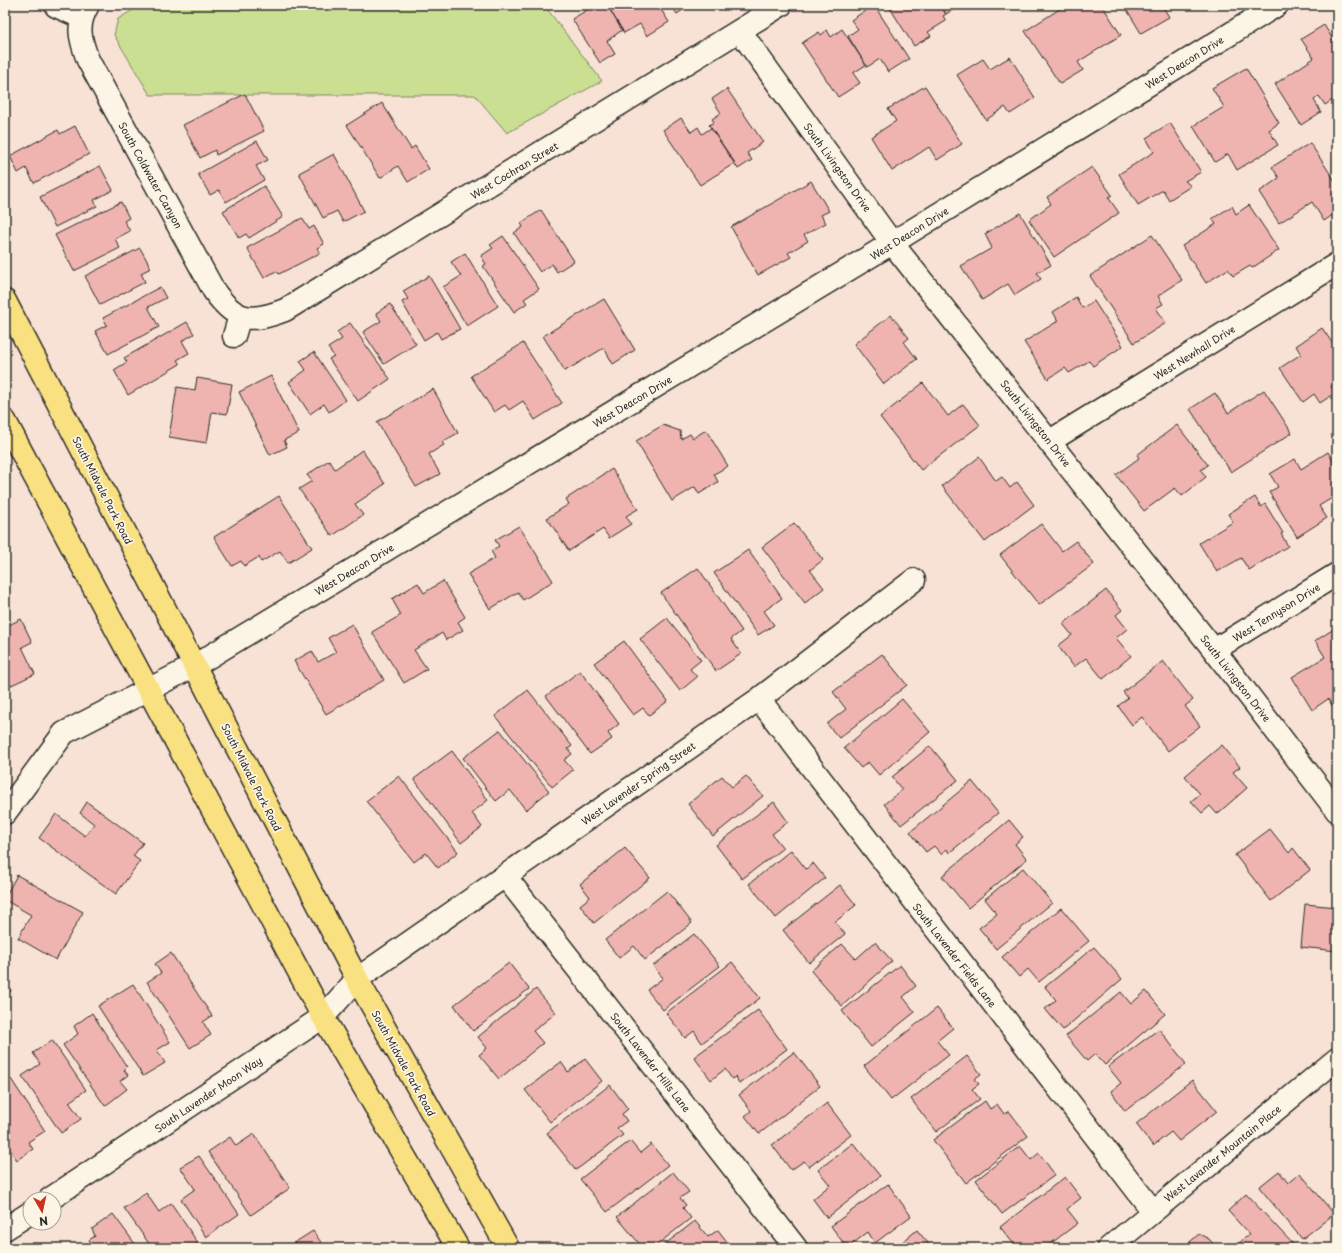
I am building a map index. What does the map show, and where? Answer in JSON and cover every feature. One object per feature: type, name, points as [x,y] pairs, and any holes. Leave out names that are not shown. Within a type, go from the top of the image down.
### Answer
[{"type":"main road","name":"South Midvale Park Road","points":[[5,301],[357,979],[508,1248]]},
{"type":"main road","points":[[5,421],[148,691],[324,1017],[458,1248]]},
{"type":"street","name":"West Cochran Street","points":[[237,326],[254,319],[285,310],[781,5]]},
{"type":"street","name":"West Deacon Drive","points":[[5,813],[64,733],[194,666],[892,243],[1277,5]]},
{"type":"street","points":[[56,6],[83,15]]},
{"type":"street","name":"South Coldwater Canyon","points":[[83,15],[80,36],[88,60],[214,291],[224,304],[237,326]]},
{"type":"street","name":"South Livingston Drive","points":[[740,31],[892,243],[1214,650],[1337,811]]},
{"type":"street","name":"West Newhall Drive","points":[[1050,441],[1337,264]]},
{"type":"street","name":"West Tennyson Drive","points":[[1214,650],[1337,574]]},
{"type":"street","name":"West Lavender Spring Street","points":[[357,979],[759,699],[914,580]]},
{"type":"street","name":"South Lavender Fields Lane","points":[[759,699],[1152,1210]]},
{"type":"street","name":"South Lavender Hills Lane","points":[[505,876],[796,1248]]},
{"type":"street","name":"South Lavender Moon Way","points":[[62,1191],[324,1017],[357,979]]},
{"type":"street","name":"West Lavander Mountain Place","points":[[1109,1248],[1152,1210],[1337,1059]]},
{"type":"street","points":[[5,1229],[22,1218]]},
{"type":"green space","points":[[141,5],[544,5],[602,81],[507,133],[475,95],[150,95],[114,35],[118,19]]},
{"type":"building","points":[[595,5],[607,5],[622,30],[607,41],[615,54],[600,63],[572,19]]},
{"type":"building","points":[[607,5],[658,5],[669,22],[647,36],[640,24],[624,33]]},
{"type":"building","points":[[671,5],[690,5],[677,14]]},
{"type":"building","points":[[874,5],[909,59],[888,72],[880,59],[867,67],[848,36],[858,29],[851,20]]},
{"type":"building","points":[[888,5],[940,5],[946,14],[943,16],[946,21],[928,32],[931,36],[914,46]]},
{"type":"building","points":[[940,5],[961,5],[946,14]]},
{"type":"building","points":[[1066,5],[1102,5],[1121,35],[1078,62],[1083,70],[1060,84],[1025,31]]},
{"type":"building","points":[[1124,5],[1162,5],[1169,17],[1141,33]]},
{"type":"building","points":[[1324,25],[1337,46],[1337,97],[1325,105],[1319,96],[1314,100],[1321,112],[1301,125],[1275,84],[1314,58],[1301,39]]},
{"type":"building","points":[[842,29],[866,65],[853,73],[860,83],[838,97],[802,43],[819,32],[821,35],[827,30],[831,37]]},
{"type":"building","points":[[1010,57],[1035,98],[1010,114],[1005,107],[986,120],[957,75],[983,59],[990,69]]},
{"type":"building","points":[[1246,68],[1279,123],[1269,130],[1278,145],[1237,170],[1228,154],[1215,162],[1193,126],[1224,107],[1212,88]]},
{"type":"building","points":[[925,86],[962,144],[937,160],[929,147],[892,171],[871,137],[896,121],[888,109]]},
{"type":"building","points":[[727,89],[763,142],[747,153],[752,160],[738,169],[709,125],[714,122],[712,119],[721,113],[712,99]]},
{"type":"building","points":[[245,94],[264,131],[216,155],[215,150],[200,158],[183,125]]},
{"type":"building","points":[[382,103],[411,149],[415,146],[429,169],[408,182],[398,166],[380,178],[347,125]]},
{"type":"building","points":[[681,118],[691,132],[698,127],[702,134],[711,128],[735,163],[700,185],[663,130]]},
{"type":"building","points":[[1170,123],[1201,172],[1185,181],[1191,186],[1169,200],[1163,190],[1138,205],[1119,174],[1154,152],[1146,138]]},
{"type":"building","points":[[75,126],[89,154],[34,183],[26,168],[18,173],[10,156],[58,130],[60,134]]},
{"type":"building","points":[[257,141],[268,160],[256,166],[264,180],[226,202],[219,190],[210,195],[198,174]]},
{"type":"building","points":[[1310,143],[1337,184],[1337,212],[1324,221],[1312,202],[1279,223],[1259,192],[1279,178],[1272,167]]},
{"type":"building","points":[[334,154],[364,211],[343,222],[337,211],[323,218],[299,173]]},
{"type":"building","points":[[100,166],[113,190],[94,200],[97,206],[55,227],[40,197]]},
{"type":"building","points":[[1092,167],[1112,195],[1108,197],[1119,213],[1054,257],[1029,220],[1051,204],[1047,197]]},
{"type":"building","points":[[811,181],[829,211],[821,215],[826,223],[804,235],[808,241],[788,253],[791,257],[758,275],[731,227]]},
{"type":"building","points":[[264,186],[283,217],[249,238],[246,234],[239,238],[223,211]]},
{"type":"building","points":[[121,202],[129,218],[124,221],[130,231],[115,239],[120,248],[74,271],[55,235]]},
{"type":"building","points":[[1249,205],[1279,250],[1252,268],[1250,266],[1233,276],[1228,269],[1206,283],[1182,246],[1216,224],[1212,219],[1232,206],[1236,214]]},
{"type":"building","points":[[541,210],[574,261],[557,272],[552,264],[540,272],[514,233],[523,227],[521,223]]},
{"type":"building","points":[[1020,213],[1051,265],[1037,273],[1041,279],[1015,295],[1008,284],[982,300],[961,266],[992,248],[985,234]]},
{"type":"building","points":[[302,218],[309,229],[314,226],[324,244],[317,248],[320,253],[279,274],[276,271],[264,278],[247,248]]},
{"type":"building","points":[[1152,235],[1182,280],[1158,296],[1163,304],[1156,308],[1166,323],[1134,343],[1090,276]]},
{"type":"building","points":[[503,236],[539,289],[524,299],[527,303],[514,312],[483,266],[486,264],[481,256],[493,248],[490,245]]},
{"type":"building","points":[[140,248],[151,268],[141,273],[145,282],[100,305],[85,276]]},
{"type":"building","points":[[465,253],[498,306],[467,326],[443,287],[461,276],[451,262]]},
{"type":"building","points":[[429,276],[460,329],[441,339],[437,332],[424,340],[402,302],[408,299],[403,291]]},
{"type":"building","points":[[160,287],[166,298],[148,307],[159,327],[108,354],[95,331],[107,325],[103,318]]},
{"type":"building","points":[[1076,297],[1082,308],[1094,301],[1123,346],[1093,366],[1089,361],[1069,373],[1065,368],[1048,379],[1024,342],[1058,321],[1053,312]]},
{"type":"building","points":[[604,299],[635,350],[613,364],[604,348],[565,371],[543,336]]},
{"type":"building","points":[[390,304],[416,344],[384,364],[363,332],[381,321],[376,313]]},
{"type":"building","points":[[891,315],[909,338],[904,342],[917,359],[884,384],[854,344]]},
{"type":"building","points":[[187,322],[194,334],[182,341],[189,353],[177,360],[180,364],[128,395],[114,370],[127,362],[124,358]]},
{"type":"building","points":[[350,323],[390,379],[358,401],[329,359],[334,356],[328,348],[342,339],[337,332]]},
{"type":"building","points":[[1322,328],[1337,350],[1337,382],[1331,386],[1335,393],[1320,403],[1314,394],[1303,402],[1280,368],[1301,354],[1296,346]]},
{"type":"building","points":[[523,343],[562,403],[535,420],[523,401],[509,410],[505,405],[494,412],[471,376]]},
{"type":"building","points":[[314,352],[346,400],[329,412],[324,404],[310,414],[289,382],[306,370],[300,361]]},
{"type":"building","points":[[271,376],[299,433],[284,440],[287,447],[270,455],[239,392]]},
{"type":"building","points":[[197,378],[232,384],[227,414],[212,412],[207,443],[169,437],[177,387],[195,390]]},
{"type":"building","points":[[923,383],[948,416],[963,404],[980,425],[921,470],[880,417]]},
{"type":"building","points":[[433,389],[458,433],[442,442],[444,445],[429,454],[440,474],[416,487],[377,422]]},
{"type":"building","points":[[1264,390],[1292,433],[1231,472],[1190,409],[1215,393],[1228,413]]},
{"type":"building","points":[[663,425],[680,431],[681,439],[690,434],[693,438],[706,430],[728,466],[714,474],[718,482],[699,494],[695,487],[672,501],[636,441]]},
{"type":"building","points":[[1177,425],[1208,465],[1201,470],[1206,477],[1182,496],[1175,488],[1144,511],[1116,475],[1139,458],[1137,455]]},
{"type":"building","points":[[362,450],[385,484],[355,504],[363,515],[332,536],[299,489],[312,481],[307,475],[329,460],[335,469]]},
{"type":"building","points":[[1328,452],[1337,468],[1337,495],[1319,506],[1327,518],[1297,537],[1269,492],[1278,487],[1270,474],[1295,459],[1301,469]]},
{"type":"building","points":[[979,457],[996,481],[1002,477],[1010,488],[1017,482],[1034,505],[985,542],[942,486]]},
{"type":"building","points":[[612,469],[638,509],[626,516],[631,524],[609,538],[603,529],[569,551],[547,518],[569,504],[566,499]]},
{"type":"building","points":[[279,496],[312,548],[288,563],[280,551],[261,562],[259,557],[244,566],[241,561],[232,566],[214,537]]},
{"type":"building","points":[[1255,497],[1261,507],[1265,504],[1283,533],[1281,534],[1288,546],[1249,570],[1241,558],[1217,572],[1199,543],[1233,522],[1228,514]]},
{"type":"building","points":[[794,523],[823,560],[810,570],[824,588],[805,603],[762,547]]},
{"type":"building","points":[[1041,524],[1062,551],[1076,541],[1094,564],[1039,605],[1000,555]]},
{"type":"building","points":[[519,526],[553,581],[523,600],[518,592],[490,609],[468,574],[495,558],[491,551],[499,546],[495,540]]},
{"type":"building","points":[[748,550],[782,598],[764,611],[774,625],[758,635],[714,573]]},
{"type":"building","points":[[698,568],[742,631],[731,639],[741,654],[716,671],[661,593]]},
{"type":"building","points":[[443,581],[465,617],[458,622],[463,630],[446,640],[442,633],[414,650],[427,669],[404,683],[372,632],[401,615],[392,599],[418,583],[424,593]]},
{"type":"building","points":[[1106,590],[1122,610],[1116,615],[1127,629],[1116,638],[1131,656],[1103,679],[1086,658],[1074,667],[1058,646],[1072,635],[1063,624]]},
{"type":"building","points":[[667,618],[701,660],[690,669],[697,677],[680,691],[640,639]]},
{"type":"building","points":[[21,619],[32,642],[22,647],[35,674],[5,688],[5,627]]},
{"type":"building","points":[[352,624],[384,680],[326,714],[294,661],[312,651],[318,662],[336,652],[328,638]]},
{"type":"building","points":[[1337,627],[1337,709],[1335,710],[1328,699],[1312,710],[1292,677],[1325,657],[1315,641]]},
{"type":"building","points":[[624,641],[668,701],[649,715],[643,708],[633,715],[594,663]]},
{"type":"building","points":[[882,654],[907,685],[839,738],[827,724],[846,709],[833,692]]},
{"type":"building","points":[[1163,661],[1193,700],[1185,706],[1200,726],[1168,751],[1142,717],[1132,725],[1118,706],[1128,698],[1123,692]]},
{"type":"building","points":[[580,671],[619,724],[608,733],[612,739],[590,754],[546,696]]},
{"type":"building","points":[[528,690],[572,746],[568,749],[572,754],[564,760],[573,770],[552,787],[495,716]]},
{"type":"building","points":[[902,699],[930,732],[879,775],[868,762],[861,768],[844,748]]},
{"type":"building","points":[[500,730],[549,791],[526,810],[510,790],[496,801],[463,758]]},
{"type":"building","points":[[1222,745],[1240,767],[1233,772],[1247,788],[1217,814],[1210,806],[1202,813],[1191,801],[1200,794],[1185,776]]},
{"type":"building","points":[[930,746],[958,780],[901,825],[884,804],[902,790],[892,777]]},
{"type":"building","points":[[452,751],[488,800],[472,813],[482,827],[461,843],[414,779]]},
{"type":"building","points":[[399,776],[458,852],[438,868],[426,853],[414,862],[366,801]]},
{"type":"building","points":[[722,776],[732,787],[746,776],[763,796],[713,836],[688,804]]},
{"type":"building","points":[[972,781],[998,813],[949,853],[947,849],[941,854],[934,846],[926,852],[910,832]]},
{"type":"building","points":[[87,802],[143,843],[133,856],[140,861],[116,894],[39,838],[56,814],[85,836],[94,824],[80,813]]},
{"type":"building","points":[[774,802],[788,822],[772,834],[783,848],[742,879],[716,845]]},
{"type":"building","points":[[1009,820],[1023,837],[1015,844],[1027,859],[968,908],[942,876]]},
{"type":"building","points":[[1270,829],[1289,853],[1293,848],[1310,870],[1271,901],[1235,855]]},
{"type":"building","points":[[625,848],[650,878],[594,923],[580,905],[590,897],[580,884]]},
{"type":"building","points":[[791,850],[806,869],[813,863],[825,878],[776,918],[749,884]]},
{"type":"building","points":[[1023,868],[1052,903],[996,949],[979,928],[997,914],[985,899]]},
{"type":"building","points":[[17,875],[83,912],[56,960],[18,938],[31,915],[5,900],[5,897]]},
{"type":"building","points":[[840,885],[856,905],[835,922],[845,934],[809,963],[783,930]]},
{"type":"building","points":[[667,891],[692,923],[645,960],[634,946],[619,958],[605,940]]},
{"type":"building","points":[[1305,904],[1337,907],[1337,951],[1301,947]]},
{"type":"building","points":[[1061,908],[1089,941],[1039,982],[1028,969],[1019,977],[1002,957]]},
{"type":"building","points":[[694,934],[720,966],[663,1010],[647,990],[663,978],[653,966]]},
{"type":"building","points":[[875,942],[892,961],[842,1006],[811,971],[842,944],[856,959]]},
{"type":"building","points":[[1094,947],[1122,979],[1063,1030],[1045,1009],[1056,1000],[1045,987]]},
{"type":"building","points":[[171,953],[212,1016],[203,1022],[211,1035],[190,1048],[147,982],[161,973],[155,964]]},
{"type":"building","points":[[732,962],[760,998],[702,1043],[694,1031],[685,1038],[666,1013]]},
{"type":"building","points":[[509,963],[529,989],[473,1031],[454,1005]]},
{"type":"building","points":[[900,965],[916,986],[903,997],[915,1012],[871,1047],[842,1011]]},
{"type":"building","points":[[5,983],[11,991],[5,995]]},
{"type":"building","points":[[133,984],[170,1042],[157,1050],[165,1063],[143,1076],[98,1006]]},
{"type":"building","points":[[536,989],[556,1013],[533,1031],[543,1043],[499,1079],[479,1055],[487,1048],[478,1037]]},
{"type":"building","points":[[1146,991],[1165,1014],[1105,1065],[1095,1054],[1087,1061],[1066,1036],[1121,992],[1131,1004]]},
{"type":"building","points":[[937,1008],[953,1028],[937,1041],[949,1055],[891,1100],[864,1066]]},
{"type":"building","points":[[758,1010],[787,1049],[739,1084],[736,1076],[732,1079],[725,1069],[711,1080],[694,1057]]},
{"type":"building","points":[[92,1013],[127,1067],[124,1070],[128,1075],[120,1081],[127,1089],[105,1106],[63,1045],[78,1034],[74,1026]]},
{"type":"building","points":[[1159,1029],[1186,1064],[1125,1111],[1111,1091],[1121,1083],[1108,1067]]},
{"type":"building","points":[[52,1040],[86,1090],[69,1102],[81,1119],[61,1133],[22,1076],[40,1064],[33,1053]]},
{"type":"building","points":[[794,1052],[820,1086],[759,1134],[745,1116],[751,1111],[739,1095]]},
{"type":"building","points":[[967,1056],[981,1074],[974,1079],[979,1084],[972,1089],[980,1099],[936,1132],[911,1099]]},
{"type":"building","points":[[585,1059],[602,1081],[550,1122],[525,1090],[561,1062],[568,1072]]},
{"type":"building","points":[[11,1079],[45,1131],[28,1142],[33,1149],[17,1160],[5,1142],[5,1083]]},
{"type":"building","points":[[1192,1080],[1217,1111],[1179,1141],[1171,1132],[1153,1146],[1136,1124]]},
{"type":"building","points":[[610,1085],[628,1109],[622,1114],[627,1121],[617,1128],[623,1135],[576,1170],[547,1133]]},
{"type":"building","points":[[985,1101],[990,1109],[997,1104],[1004,1114],[1009,1111],[1028,1136],[966,1183],[933,1140]]},
{"type":"building","points":[[827,1103],[851,1135],[809,1167],[804,1161],[791,1170],[772,1145]]},
{"type":"building","points":[[254,1134],[290,1188],[251,1215],[208,1152],[230,1137],[236,1146]]},
{"type":"building","points":[[630,1141],[640,1153],[651,1144],[668,1165],[607,1212],[580,1179]]},
{"type":"building","points":[[853,1143],[880,1176],[827,1218],[813,1199],[830,1185],[818,1170]]},
{"type":"building","points":[[1020,1146],[1031,1160],[1039,1153],[1055,1175],[1002,1214],[976,1180]]},
{"type":"building","points":[[199,1156],[239,1214],[206,1237],[181,1199],[195,1189],[180,1167]]},
{"type":"building","points":[[1279,1171],[1288,1183],[1300,1173],[1334,1214],[1302,1239],[1259,1187]]},
{"type":"building","points":[[673,1172],[689,1192],[680,1198],[686,1205],[683,1208],[691,1218],[653,1248],[643,1248],[617,1217]]},
{"type":"building","points":[[1065,1177],[1081,1198],[1067,1209],[1078,1223],[1045,1248],[1017,1248],[1000,1227]]},
{"type":"building","points":[[888,1184],[911,1216],[875,1243],[868,1232],[847,1248],[831,1226]]},
{"type":"building","points":[[146,1193],[159,1212],[171,1203],[198,1243],[191,1248],[152,1248],[124,1208]]},
{"type":"building","points":[[1246,1194],[1293,1244],[1289,1248],[1235,1247],[1249,1234],[1228,1211]]},
{"type":"building","points":[[113,1214],[138,1248],[86,1248],[91,1243],[89,1240],[95,1236],[92,1229]]},
{"type":"building","points":[[695,1221],[708,1237],[718,1230],[732,1248],[660,1248]]},
{"type":"building","points":[[917,1230],[932,1248],[895,1248]]},
{"type":"building","points":[[313,1231],[325,1248],[286,1248]]},
{"type":"building","points":[[1199,1234],[1209,1239],[1217,1248],[1183,1248]]},
{"type":"building","points":[[1222,1244],[1226,1248],[1217,1248]]}]
